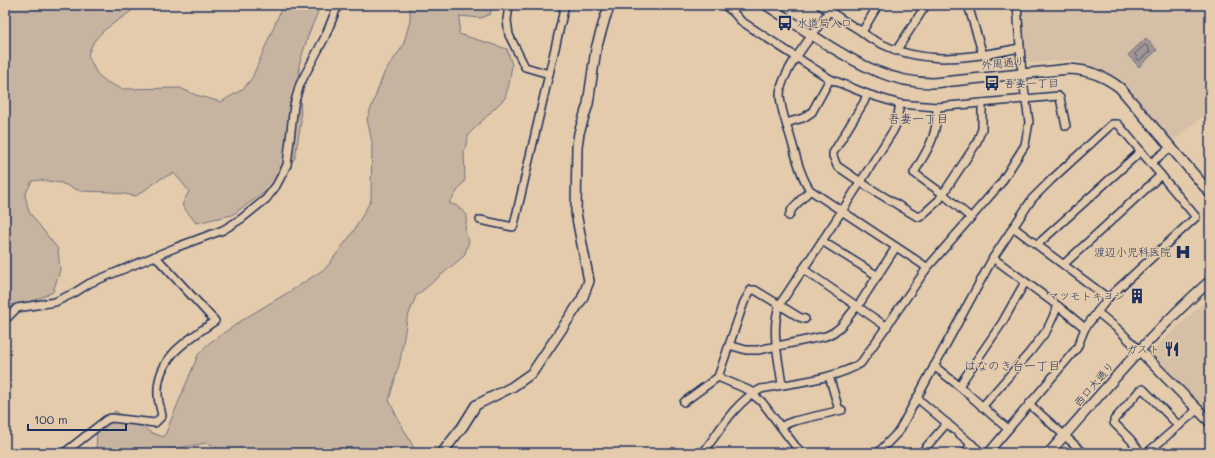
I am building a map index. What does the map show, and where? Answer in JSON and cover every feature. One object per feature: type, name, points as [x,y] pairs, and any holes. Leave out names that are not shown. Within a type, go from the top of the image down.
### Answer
[{"type":"street","points":[[5,320],[17,308],[55,302],[90,283],[177,247],[223,230],[241,219],[266,199],[276,186],[287,165],[294,105],[300,84],[325,37],[338,5]]},
{"type":"street","points":[[509,5],[507,20],[509,35],[525,67],[549,74]]},
{"type":"street","points":[[480,220],[513,227],[514,225],[565,5]]},
{"type":"street","points":[[442,453],[463,426],[476,405],[512,387],[532,373],[582,299],[587,288],[588,276],[576,213],[577,146],[579,133],[588,104],[596,49],[610,5]]},
{"type":"street","points":[[724,5],[741,21],[830,79],[867,94],[900,104],[937,107],[1058,96],[1060,98],[1066,126]]},
{"type":"street","points":[[733,12],[737,5]]},
{"type":"street","name":"外周通り","points":[[766,5],[865,67],[891,77],[911,82],[933,83],[1058,70],[1078,70],[1096,73],[1120,88],[1210,193]]},
{"type":"street","points":[[820,5],[832,8],[873,40],[896,51],[928,58],[946,59],[983,55],[1020,48]]},
{"type":"street","points":[[862,32],[878,5]]},
{"type":"street","points":[[896,51],[926,5]]},
{"type":"street","points":[[968,5],[983,55]]},
{"type":"street","points":[[703,453],[737,406],[752,394],[761,389],[829,376],[847,371],[861,363],[927,268],[1001,183],[1025,145],[1029,122],[1022,74],[1018,5]]},
{"type":"street","points":[[832,8],[796,57],[780,89],[780,100],[800,171],[810,190],[927,268]]},
{"type":"street","points":[[786,122],[803,118],[812,112],[830,79]]},
{"type":"street","points":[[867,94],[864,102],[836,147],[833,156],[837,166],[868,188],[916,216],[922,216],[940,200],[942,194],[976,144],[980,137],[982,124],[982,104]]},
{"type":"street","points":[[782,385],[774,322],[780,304],[893,131],[896,125],[900,104]]},
{"type":"street","points":[[937,107],[937,123],[933,140],[914,173],[970,217]]},
{"type":"street","points":[[878,453],[899,431],[993,258],[1037,194],[1112,124],[1118,124],[1140,152],[1195,215],[1195,219],[1108,298],[1085,328],[1077,348],[988,453]]},
{"type":"street","points":[[1151,163],[1171,147]]},
{"type":"street","points":[[1038,244],[1140,152]]},
{"type":"street","points":[[1064,264],[1161,175]]},
{"type":"street","points":[[789,216],[792,209],[810,190]]},
{"type":"street","points":[[1013,227],[1038,244],[1108,298]]},
{"type":"street","points":[[822,241],[878,276]]},
{"type":"street","points":[[729,345],[752,350],[830,334],[844,324],[858,306],[896,247]]},
{"type":"street","points":[[64,453],[106,420],[111,418],[155,423],[160,419],[162,416],[158,395],[159,378],[163,366],[173,352],[215,320],[155,256]]},
{"type":"street","points":[[993,258],[1085,328]]},
{"type":"street","points":[[803,270],[887,327]]},
{"type":"street","name":"西口大通り","points":[[1049,453],[1139,350],[1172,316],[1210,281]]},
{"type":"street","points":[[959,386],[1002,323],[1025,282]]},
{"type":"street","points":[[684,402],[718,377],[744,302],[751,290],[755,290],[799,317],[805,319]]},
{"type":"street","points":[[982,407],[1047,330],[1058,306]]},
{"type":"street","points":[[1097,312],[1119,330],[1210,422]]},
{"type":"street","points":[[934,366],[1008,429]]},
{"type":"street","points":[[781,427],[790,423],[841,410],[829,376]]},
{"type":"street","points":[[718,377],[753,392],[752,394],[762,402],[796,448],[803,453]]},
{"type":"street","points":[[1141,453],[1131,440],[1114,423],[1114,420],[1139,391],[1143,389],[1179,426]]},
{"type":"street","points":[[917,398],[982,453]]},
{"type":"street","points":[[1029,404],[1084,453]]},
{"type":"street","points":[[1147,453],[1198,409]]},
{"type":"street","points":[[921,453],[947,423]]},
{"type":"street","points":[[964,453],[972,444]]},
{"type":"shaded area","points":[[5,5],[138,5],[99,35],[91,47],[88,55],[97,74],[107,82],[122,89],[180,88],[196,95],[221,102],[243,89],[252,78],[283,5],[321,5],[309,33],[299,65],[301,122],[295,158],[265,192],[232,215],[196,223],[182,205],[189,191],[174,173],[162,178],[136,196],[111,192],[80,191],[61,183],[41,180],[32,181],[25,195],[29,212],[58,249],[60,270],[53,292],[33,301],[10,305],[5,309]]},
{"type":"shaded area","points":[[410,5],[493,5],[490,14],[481,18],[460,16],[459,34],[507,49],[512,65],[505,98],[469,134],[464,152],[465,180],[449,203],[457,206],[467,215],[465,231],[469,241],[464,256],[416,296],[407,319],[400,361],[389,400],[414,448],[414,453],[219,453],[216,446],[206,443],[151,453],[96,453],[97,429],[115,411],[152,433],[164,437],[198,355],[209,343],[247,317],[326,268],[353,232],[371,200],[372,142],[367,119],[384,73],[403,46],[410,21]]},
{"type":"shaded area","points":[[1019,5],[1210,5],[1210,110],[1172,142],[1124,83],[1104,71],[1073,60],[1032,63],[1024,58]]},
{"type":"shaded area","points":[[1210,297],[1210,414],[1152,354],[1152,351]]},
{"type":"water","points":[[1146,38],[1157,50],[1139,67],[1128,55]]},
{"type":"place","name":"水道局入口","points":[[785,23]]},
{"type":"place","name":"吾妻一丁目","points":[[992,83]]},
{"type":"place","name":"渡辺小児科医院","points":[[1183,252]]},
{"type":"place","name":"マツモトキヨシ","points":[[1137,296]]},
{"type":"place","name":"ガスト","points":[[1172,349]]},
{"type":"district","name":"吾妻一丁目","points":[[918,119]]},
{"type":"district","name":"はなのき台一丁目","points":[[1012,366]]}]
